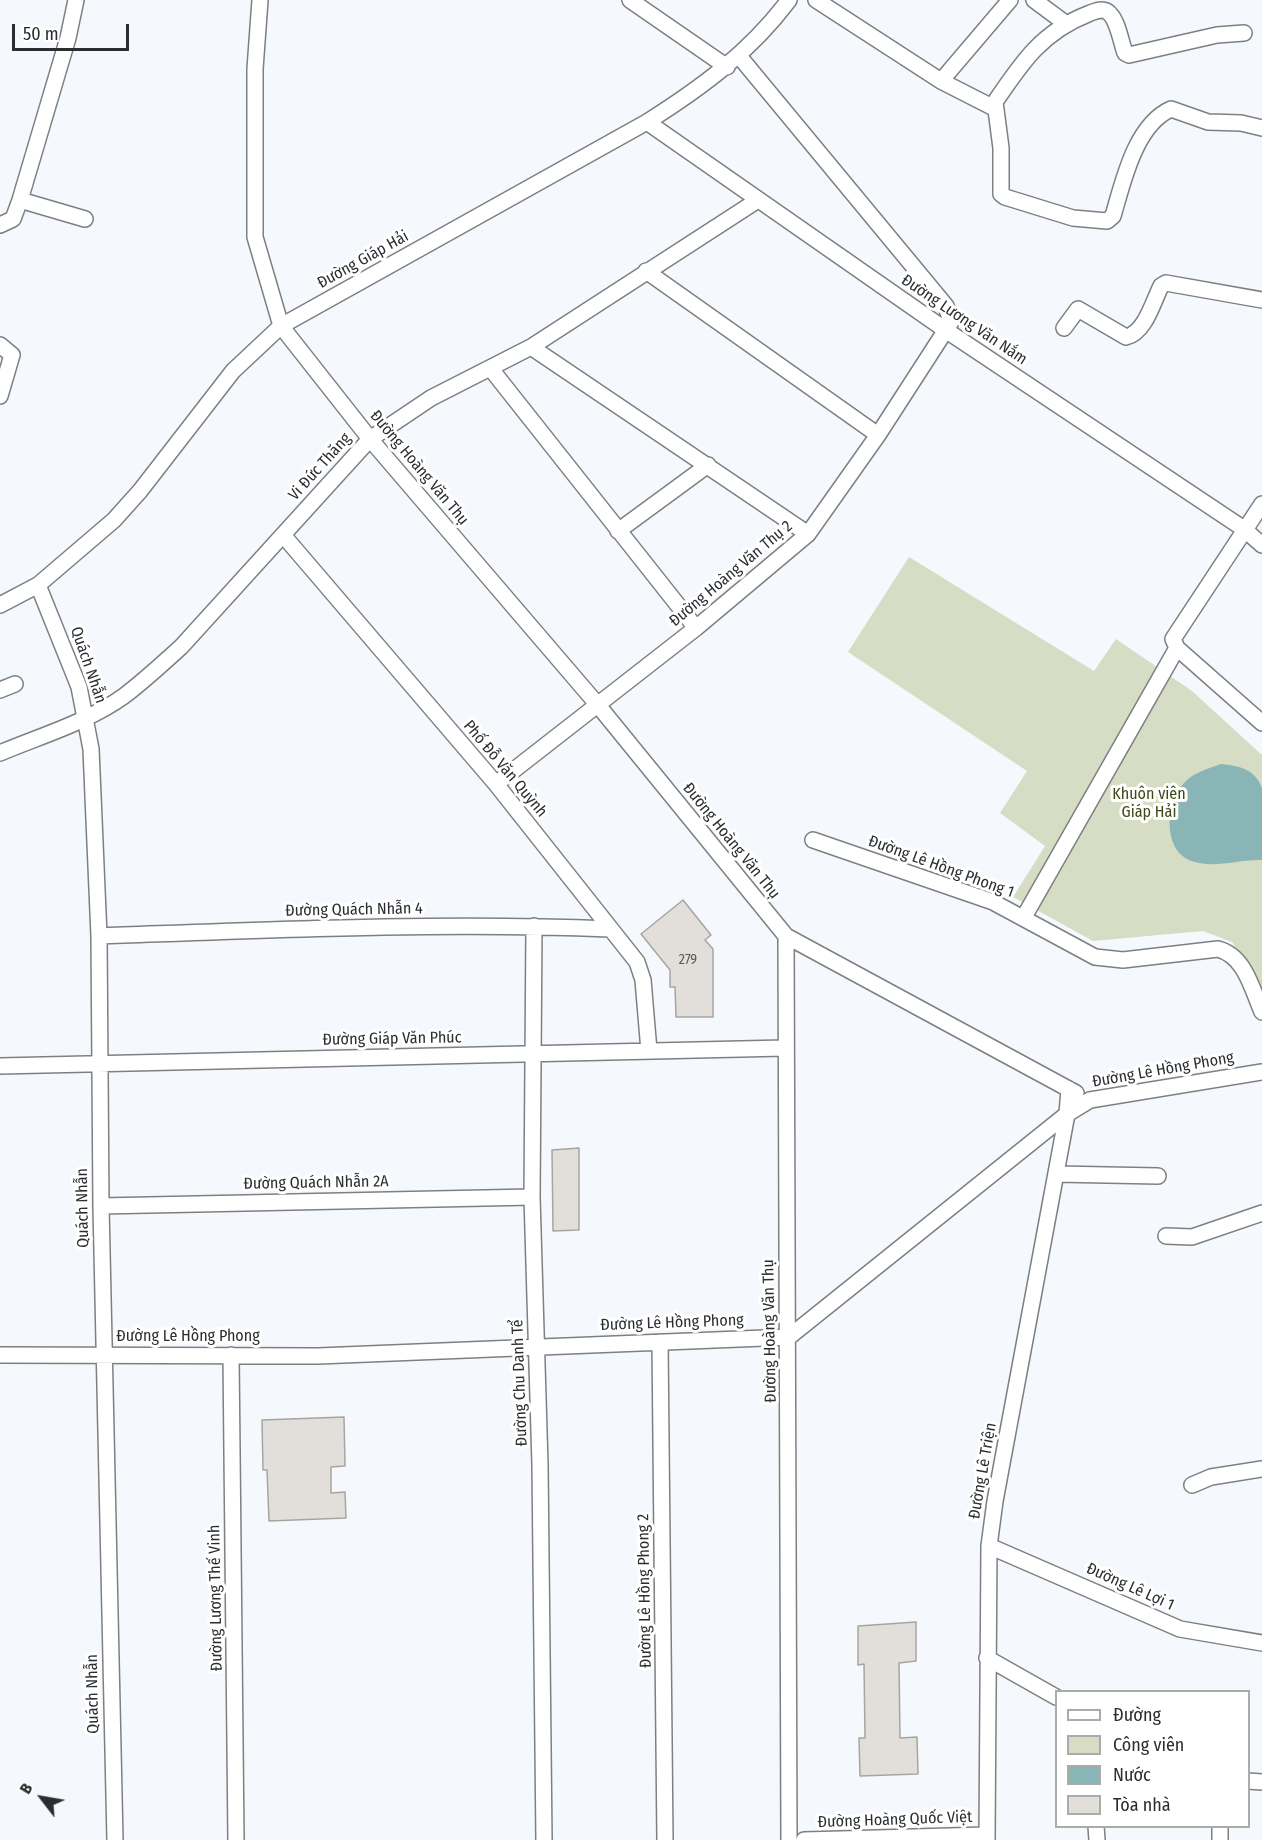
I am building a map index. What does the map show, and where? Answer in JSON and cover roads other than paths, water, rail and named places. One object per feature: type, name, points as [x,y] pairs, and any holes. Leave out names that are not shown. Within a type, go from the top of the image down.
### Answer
[{"type":"street","points":[[0,225],[13,219],[20,200],[68,38],[76,0]]},
{"type":"street","name":"Đường Hoàng Văn Thụ","points":[[260,0],[255,69],[255,237],[281,326],[370,439],[597,704],[786,936],[784,1048],[789,1337],[789,1840]]},
{"type":"street","points":[[630,0],[727,67]]},
{"type":"street","name":"Đường Giáp Hải","points":[[0,605],[38,585],[114,520],[140,491],[233,371],[281,326],[646,122],[727,67],[774,21],[789,0]]},
{"type":"street","points":[[816,0],[941,81],[994,108]]},
{"type":"street","points":[[941,81],[1010,0]]},
{"type":"street","points":[[1034,0],[1065,23]]},
{"type":"street","points":[[1244,33],[1217,35],[1129,55],[1125,53],[1111,14],[1105,10],[1098,10],[1065,23],[1049,34],[1007,84],[994,108],[1001,148],[1001,194],[1073,218],[1102,222],[1113,216],[1143,134],[1165,111],[1171,109],[1208,122],[1241,123],[1262,128]]},
{"type":"street","points":[[739,56],[946,306],[951,322],[947,332]]},
{"type":"street","name":"Đường Lương Văn Nắm","points":[[646,122],[947,332],[1244,529],[1262,545]]},
{"type":"street","points":[[20,200],[85,219]]},
{"type":"street","name":"Vi Đức Thăng","points":[[0,753],[86,717],[122,697],[180,647],[370,439],[431,399],[531,347],[758,200]]},
{"type":"street","points":[[646,271],[878,435]]},
{"type":"street","points":[[1064,328],[1077,309],[1126,337],[1133,335],[1140,329],[1161,286],[1166,283],[1262,300]]},
{"type":"street","name":"Đường Hoàng Văn Thụ 2","points":[[496,784],[696,628],[808,534],[947,332]]},
{"type":"street","points":[[0,345],[12,355],[0,396]]},
{"type":"street","points":[[531,347],[808,534]]},
{"type":"street","points":[[492,369],[696,628]]},
{"type":"street","points":[[618,531],[708,465]]},
{"type":"street","points":[[1262,504],[1173,639],[1177,648],[1262,723]]},
{"type":"street","name":"Phố Đỗ Văn Quỳnh","points":[[283,535],[496,784],[640,969],[646,1001],[649,1051]]},
{"type":"street","name":"Quách Nhẫn","points":[[38,585],[79,687],[91,749],[99,936],[101,1206],[115,1840]]},
{"type":"street","points":[[1024,917],[1177,648]]},
{"type":"street","points":[[0,690],[15,684]]},
{"type":"street","name":"Đường Lê Hồng Phong 1","points":[[813,840],[993,902],[1024,917],[1078,949],[1110,960],[1218,949],[1228,952],[1235,956],[1241,966],[1262,1012]]},
{"type":"street","name":"Đường Quách Nhẫn 4","points":[[99,936],[288,929],[534,926],[610,929]]},
{"type":"street","name":"Đường Chu Danh Tể","points":[[534,926],[532,1197],[537,1347],[544,1840]]},
{"type":"street","points":[[786,936],[1090,1100]]},
{"type":"street","name":"Đường Giáp Văn Phúc","points":[[0,1066],[784,1048]]},
{"type":"street","name":"Đường Lê Hồng Phong","points":[[0,1354],[318,1356],[789,1337],[1067,1114],[1090,1100],[1262,1072]]},
{"type":"street","name":"Đường Lê Triện","points":[[987,1838],[989,1545],[995,1501],[1067,1114],[1069,1089]]},
{"type":"street","points":[[1056,1174],[1158,1176]]},
{"type":"street","name":"Đường Quách Nhẫn 2A","points":[[101,1206],[532,1197]]},
{"type":"street","points":[[1166,1236],[1192,1237],[1262,1213]]},
{"type":"street","name":"Đường Lê Hồng Phong 2","points":[[660,1342],[665,1840]]},
{"type":"street","name":"Đường Lương Thế Vinh","points":[[231,1355],[236,1840]]},
{"type":"street","points":[[1192,1485],[1211,1477],[1262,1469]]},
{"type":"street","name":"Đường Lê Lợi 1","points":[[989,1545],[1180,1629],[1262,1643]]},
{"type":"street","points":[[987,1658],[1055,1696]]},
{"type":"street","name":"Đường Hoàng Quốc Việt","points":[[804,1840],[987,1838]]},
{"type":"water","points":[[1221,764],[1246,770],[1255,777],[1262,788],[1262,860],[1216,864],[1198,863],[1180,854],[1174,845],[1170,824],[1173,801],[1178,791],[1192,776]]},
{"type":"park label","name":"Khuôn viên Giáp Hải","points":[[1149,804]]}]
